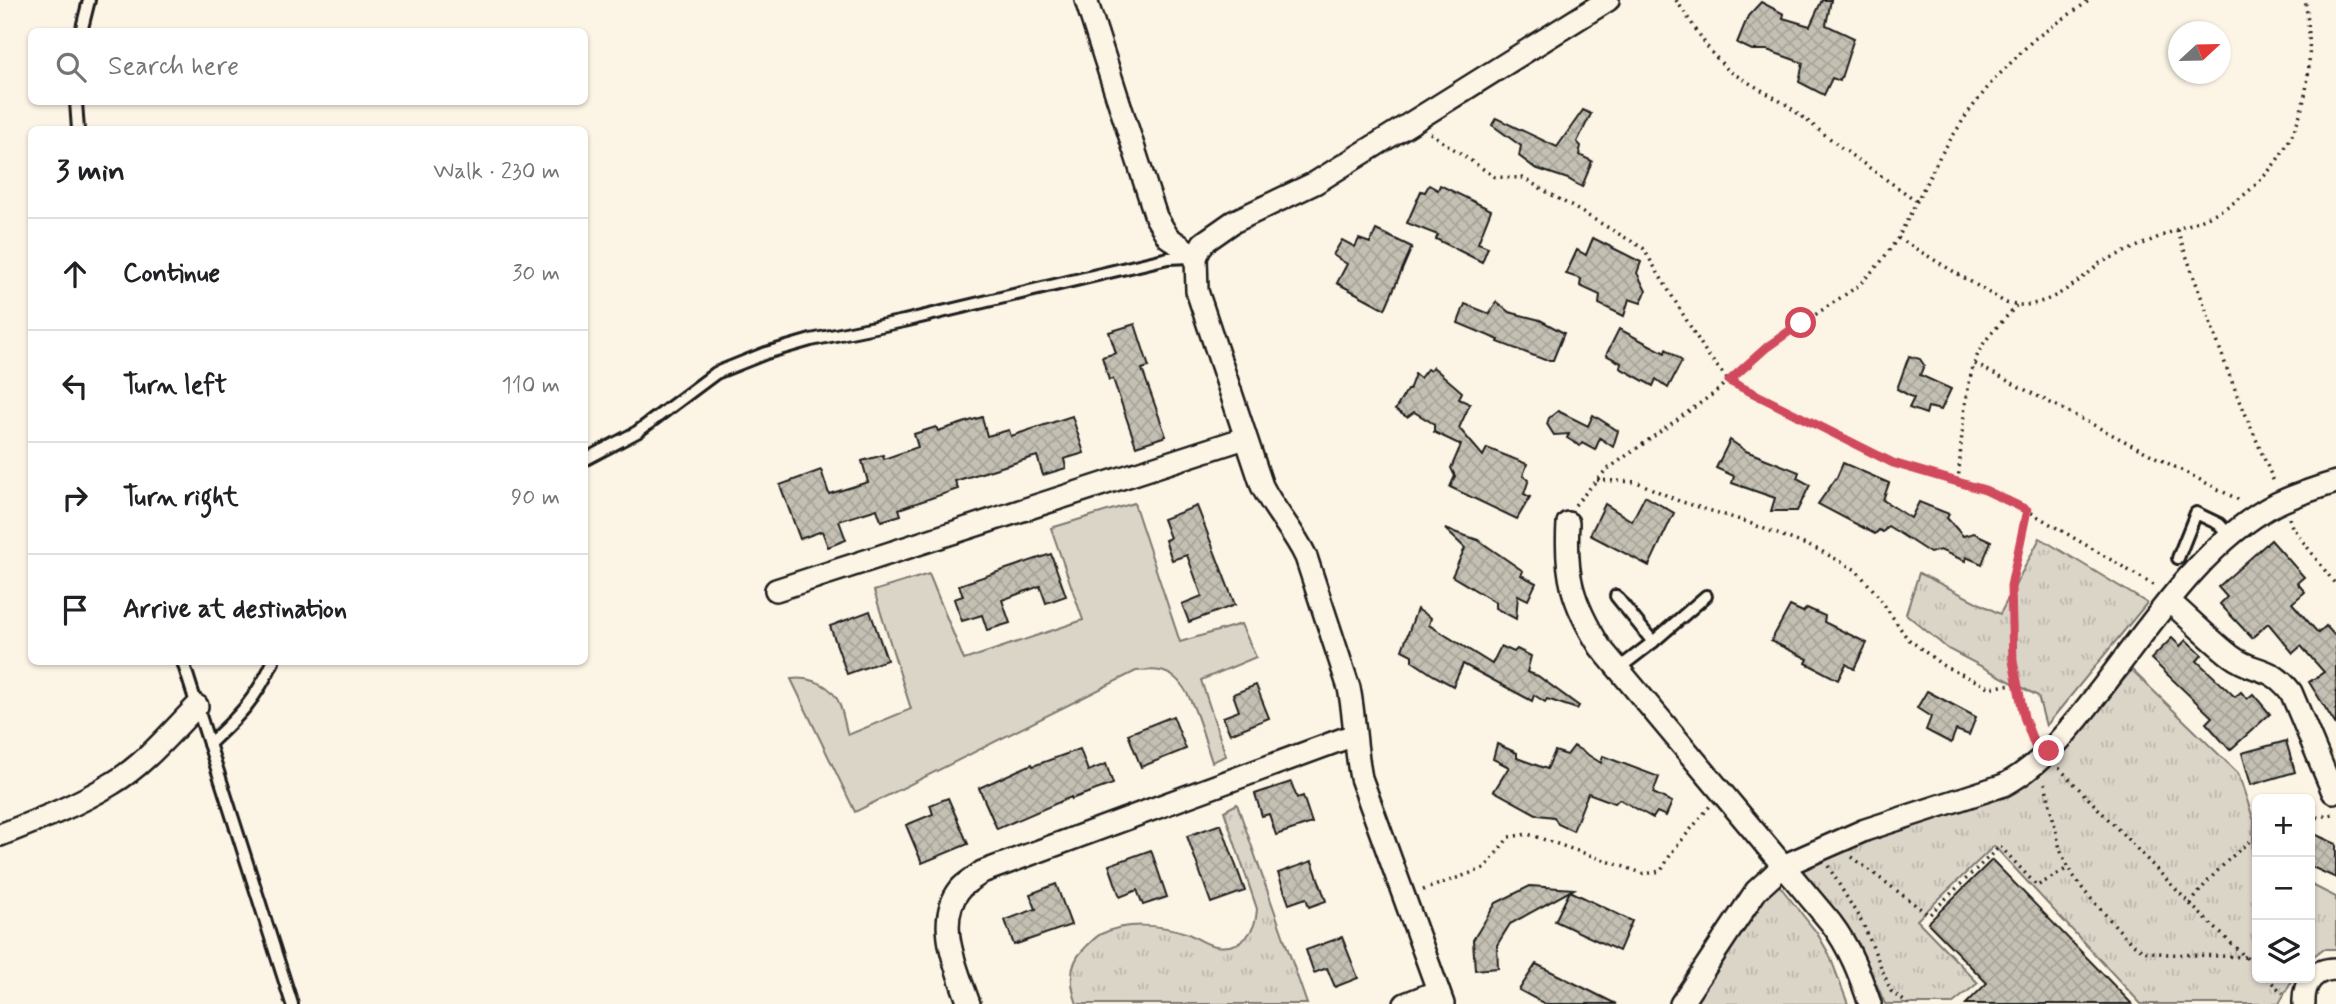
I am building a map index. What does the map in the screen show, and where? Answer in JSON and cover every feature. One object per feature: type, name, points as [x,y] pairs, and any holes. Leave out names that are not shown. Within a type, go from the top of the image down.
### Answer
[{"type":"street","points":[[1086,0],[1157,216],[1168,237],[1196,257]]},
{"type":"street","points":[[1405,1004],[1441,998],[1362,778],[1349,688],[1306,557],[1297,537],[1272,507],[1245,438],[1197,291],[1196,257],[1203,243],[1216,232],[1315,183],[1608,0]]},
{"type":"street","points":[[776,590],[1245,438]]},
{"type":"street","points":[[1681,1004],[1756,891],[1783,866],[1826,846],[2004,785],[2022,776],[2084,712],[2207,557],[2273,507],[2336,482]]},
{"type":"street","points":[[1568,523],[1568,569],[1571,590],[1581,618],[1618,670],[1844,941],[1870,1004]]},
{"type":"street","points":[[2171,599],[2231,656],[2280,678],[2291,692],[2333,792]]},
{"type":"street","points":[[0,835],[65,809],[116,782],[197,706]]},
{"type":"street","points":[[969,1004],[951,951],[947,927],[953,901],[961,887],[982,873],[1354,735]]},
{"type":"street","points":[[2295,1000],[2315,974],[2326,969],[2336,969]]},
{"type":"lane","points":[[82,28],[89,0]]},
{"type":"lane","points":[[76,105],[78,126]]},
{"type":"lane","points":[[588,458],[637,432],[716,373],[766,353],[811,340],[904,321],[1168,258],[1196,257]]},
{"type":"lane","points":[[2178,558],[2196,513],[2219,524],[2231,537]]},
{"type":"lane","points":[[1616,596],[1653,642]]},
{"type":"lane","points":[[1618,670],[1706,596]]},
{"type":"lane","points":[[184,665],[292,1004]]},
{"type":"lane","points":[[209,744],[242,713],[261,689],[272,665]]},
{"type":"path","points":[[1676,0],[1692,27],[1729,71],[1787,104],[1851,155],[1917,201]]},
{"type":"path","points":[[1568,523],[1577,502],[1605,471],[1729,381],[1767,347],[1858,286],[1880,263],[1898,238],[1940,156],[1992,82],[2033,40],[2090,0]]},
{"type":"path","points":[[1898,238],[2016,306],[2040,303],[2100,263],[2236,201],[2264,176],[2285,149],[2305,103],[2311,63],[2311,32],[2305,0]]},
{"type":"path","points":[[1413,122],[1495,177],[1523,178],[1643,248],[1707,354],[1729,381],[1893,463],[2008,499],[2171,599]]},
{"type":"path","points":[[2177,229],[2273,507]]},
{"type":"path","points":[[1958,482],[1965,411],[1975,364],[1983,344],[2016,306]]},
{"type":"path","points":[[1975,364],[2273,507],[2292,527],[2336,585]]},
{"type":"path","points":[[1597,480],[1637,482],[1679,501],[1744,521],[1819,550],[1856,570],[1876,593],[1907,638],[1942,665],[1991,688],[2017,683]]},
{"type":"path","points":[[2027,510],[2011,586],[2013,661],[2024,717],[2043,756],[2060,849],[2068,868],[2085,892],[2130,942],[2144,951],[2246,957]]},
{"type":"path","points":[[2043,756],[2252,963]]},
{"type":"path","points":[[1405,897],[1485,868],[1509,837],[1528,834],[1645,874],[1661,871],[1672,852],[1721,792]]},
{"type":"path","points":[[2315,818],[2336,813]]},
{"type":"path","points":[[2191,905],[2196,895],[2252,840]]},
{"type":"path","points":[[1826,846],[1929,915],[2000,846],[2037,886],[2068,868]]},
{"type":"path","points":[[1826,846],[1891,991],[1908,1004]]},
{"type":"path","points":[[2273,983],[2295,1000]]},
{"type":"green space","points":[[1134,503],[1180,642],[1241,624],[1256,657],[1201,680],[1226,756],[1212,762],[1192,704],[1174,677],[1160,671],[1136,671],[855,812],[791,679],[816,682],[832,692],[840,706],[848,735],[911,709],[874,591],[929,574],[964,660],[1083,620],[1051,528]]},
{"type":"green space","points":[[2040,538],[2147,603],[2046,726],[2038,696],[1948,649],[1906,614],[1919,573],[2000,614]]},
{"type":"green space","points":[[2132,670],[2238,773],[2252,815],[2252,983],[2290,983],[2279,1004],[2141,1004],[1994,846],[1917,920],[1978,983],[1952,1004],[1885,1004],[1859,944],[1798,872],[1815,860],[1867,839],[1987,801],[2024,786],[2066,748]]},
{"type":"green space","points":[[1237,804],[1307,1004],[1077,1004],[1072,982],[1075,961],[1094,939],[1111,930],[1132,926],[1165,928],[1186,933],[1208,944],[1225,947],[1246,938],[1254,925],[1257,909],[1224,811]]},
{"type":"green space","points":[[1778,884],[1817,933],[1829,954],[1848,1004],[1690,1004],[1760,900]]},
{"type":"green space","points":[[2315,886],[2336,897],[2336,949],[2323,949],[2315,955]]},
{"type":"building","points":[[1822,0],[1831,0],[1826,25],[1854,38],[1840,81],[1832,78],[1824,95],[1799,82],[1803,63],[1767,50],[1752,50],[1737,43],[1748,16],[1761,2],[1784,14],[1783,18],[1810,26]]},
{"type":"building","points":[[1583,110],[1591,114],[1577,142],[1581,146],[1579,155],[1592,161],[1582,187],[1568,179],[1535,168],[1519,156],[1521,146],[1492,125],[1496,118],[1557,147]]},
{"type":"building","points":[[1429,185],[1438,190],[1440,185],[1491,210],[1478,243],[1488,247],[1482,262],[1436,239],[1438,235],[1407,223],[1421,191],[1425,192]]},
{"type":"building","points":[[1376,230],[1412,247],[1385,309],[1337,283],[1347,264],[1333,255],[1342,240],[1355,247],[1359,239],[1370,243]]},
{"type":"building","points":[[1593,238],[1641,262],[1637,273],[1646,291],[1641,303],[1629,299],[1624,316],[1599,304],[1600,295],[1580,286],[1581,279],[1566,274],[1577,250],[1586,255]]},
{"type":"building","points":[[1496,302],[1509,312],[1540,320],[1564,333],[1553,360],[1545,360],[1498,342],[1499,340],[1458,323],[1465,304],[1490,314]]},
{"type":"building","points":[[1135,324],[1149,367],[1142,369],[1166,436],[1136,446],[1113,379],[1109,380],[1102,357],[1116,353],[1109,332]]},
{"type":"building","points":[[1619,329],[1665,353],[1666,349],[1682,361],[1668,388],[1656,379],[1653,386],[1620,368],[1621,363],[1606,355]]},
{"type":"building","points":[[1909,356],[1920,359],[1924,365],[1920,375],[1951,389],[1941,410],[1928,407],[1926,414],[1909,408],[1914,398],[1897,389]]},
{"type":"building","points":[[1433,367],[1462,392],[1459,399],[1470,404],[1459,428],[1483,456],[1487,448],[1527,464],[1523,476],[1529,479],[1524,494],[1530,497],[1517,519],[1450,487],[1455,476],[1451,468],[1461,445],[1434,432],[1434,424],[1414,412],[1407,417],[1395,410],[1409,390],[1415,374],[1420,378],[1427,369],[1430,371]]},
{"type":"building","points":[[1558,411],[1588,426],[1593,415],[1618,431],[1613,447],[1600,438],[1595,450],[1582,443],[1580,446],[1567,438],[1569,434],[1554,435],[1547,424],[1549,418]]},
{"type":"building","points":[[1072,416],[1084,453],[1064,459],[1066,468],[1043,475],[1037,456],[955,481],[958,489],[899,509],[901,515],[881,521],[877,509],[839,521],[846,540],[828,547],[822,531],[800,539],[780,485],[821,470],[829,494],[868,482],[862,461],[883,455],[884,459],[918,447],[914,434],[936,427],[938,431],[982,417],[987,436],[1009,430],[1011,436]]},
{"type":"building","points":[[1730,440],[1746,451],[1799,472],[1797,478],[1810,485],[1797,511],[1771,511],[1775,498],[1732,483],[1734,476],[1716,468]]},
{"type":"building","points":[[1843,463],[1889,483],[1883,500],[1911,518],[1919,502],[1949,514],[1947,518],[1963,536],[1974,533],[1991,541],[1982,564],[1966,557],[1965,561],[1940,550],[1930,553],[1888,526],[1883,532],[1879,530],[1875,534],[1818,504],[1837,477]]},
{"type":"building","points":[[1645,496],[1674,513],[1649,566],[1590,535],[1605,504],[1632,521]]},
{"type":"building","points":[[1197,506],[1235,605],[1189,622],[1182,604],[1202,596],[1187,555],[1172,560],[1165,540],[1170,538],[1163,519]]},
{"type":"building","points":[[1445,529],[1478,540],[1523,571],[1521,575],[1536,583],[1528,600],[1518,595],[1516,619],[1495,608],[1495,602],[1452,576],[1465,548]]},
{"type":"building","points":[[2271,540],[2304,577],[2297,583],[2305,592],[2292,603],[2318,633],[2326,626],[2336,637],[2336,725],[2309,682],[2324,672],[2301,646],[2293,653],[2268,623],[2252,638],[2220,604],[2227,597],[2218,587]]},
{"type":"building","points":[[1051,554],[1066,596],[1046,603],[1040,586],[1002,600],[1010,623],[987,630],[982,615],[962,621],[954,599],[963,596],[959,585]]},
{"type":"building","points":[[1790,606],[1803,612],[1807,608],[1825,616],[1824,622],[1867,643],[1854,669],[1846,664],[1838,680],[1806,663],[1808,659],[1771,641]]},
{"type":"building","points":[[1417,609],[1431,618],[1429,625],[1492,664],[1501,646],[1514,652],[1517,649],[1531,656],[1527,672],[1538,676],[1579,706],[1577,709],[1547,699],[1545,702],[1534,695],[1532,701],[1463,664],[1453,686],[1433,675],[1412,661],[1412,655],[1402,650]]},
{"type":"building","points":[[870,611],[887,660],[847,674],[830,626]]},
{"type":"building","points":[[2172,638],[2180,646],[2186,640],[2202,655],[2197,661],[2235,697],[2241,692],[2247,699],[2253,694],[2270,714],[2230,750],[2206,723],[2212,717],[2151,659]]},
{"type":"building","points":[[1256,685],[1269,718],[1230,734],[1223,717],[1239,711],[1233,694]]},
{"type":"building","points":[[1927,691],[1976,717],[1969,735],[1956,730],[1951,743],[1926,730],[1931,717],[1917,708]]},
{"type":"building","points":[[1173,716],[1186,749],[1141,767],[1128,734]]},
{"type":"building","points":[[2286,741],[2295,772],[2251,785],[2242,753]]},
{"type":"building","points":[[1497,744],[1517,753],[1517,758],[1547,769],[1555,751],[1567,755],[1574,746],[1601,763],[1603,756],[1659,777],[1653,793],[1672,802],[1666,816],[1657,812],[1653,818],[1619,799],[1615,803],[1588,793],[1573,831],[1558,824],[1554,817],[1538,815],[1494,791],[1509,767],[1493,759]]},
{"type":"building","points":[[1080,749],[1088,771],[1106,764],[1113,784],[1071,797],[997,829],[979,788],[1032,764],[1033,766]]},
{"type":"building","points":[[1291,782],[1297,798],[1303,796],[1312,823],[1276,835],[1269,814],[1262,816],[1255,794]]},
{"type":"building","points":[[948,798],[968,844],[922,863],[906,825],[933,814],[930,805]]},
{"type":"building","points":[[1221,824],[1245,891],[1211,903],[1187,836]]},
{"type":"building","points":[[2315,834],[2336,844],[2336,878],[2315,868]]},
{"type":"building","points":[[1151,850],[1167,897],[1143,905],[1137,890],[1120,897],[1109,865]]},
{"type":"building","points":[[1992,860],[2132,1004],[1966,1004],[1987,983],[1928,923]]},
{"type":"building","points":[[1312,861],[1326,901],[1309,907],[1306,898],[1289,904],[1278,873]]},
{"type":"building","points":[[1056,884],[1071,925],[1014,945],[1005,920],[1036,909],[1030,894]]},
{"type":"building","points":[[1530,886],[1574,889],[1510,924],[1497,945],[1498,968],[1475,970],[1473,940],[1496,903]]},
{"type":"building","points":[[1570,891],[1632,921],[1619,951],[1555,921]]},
{"type":"building","points":[[1342,937],[1358,978],[1335,987],[1327,968],[1314,973],[1306,950]]},
{"type":"building","points":[[1536,964],[1616,1004],[1545,1004],[1519,990]]},
{"type":"route","points":[[1801,323],[1767,347],[1729,381],[1893,463],[1985,490],[2027,510],[2011,586],[2013,661],[2024,717],[2040,759],[2049,751]]}]
